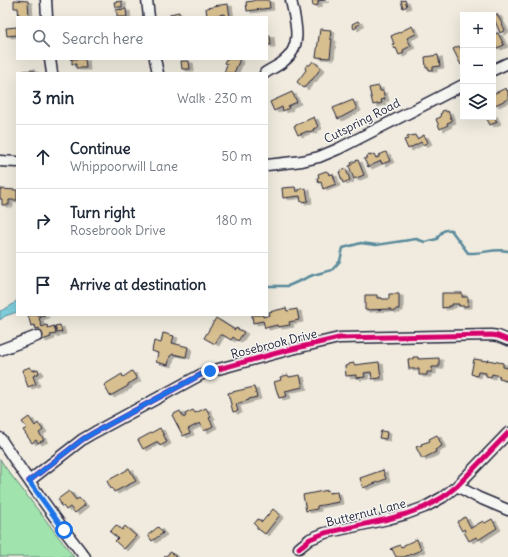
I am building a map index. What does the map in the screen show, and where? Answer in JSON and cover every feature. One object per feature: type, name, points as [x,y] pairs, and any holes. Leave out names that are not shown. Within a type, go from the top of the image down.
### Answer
[{"type":"street","points":[[46,0],[47,16]]},
{"type":"street","points":[[147,0],[149,16]]},
{"type":"street","points":[[267,72],[284,61],[291,53],[295,44],[297,34],[296,24],[290,0]]},
{"type":"street","points":[[50,60],[52,72]]},
{"type":"street","points":[[155,60],[158,72]]},
{"type":"street","points":[[496,69],[508,63]]},
{"type":"street","name":"Cutspring Road","points":[[268,165],[302,161],[319,157],[338,149],[460,87]]},
{"type":"street","points":[[0,161],[16,162]]},
{"type":"street","name":"Rosebrook Drive","points":[[29,481],[83,439],[202,374],[225,366],[339,338],[491,335],[508,340]]},
{"type":"street","points":[[0,350],[38,336]]},
{"type":"street","name":"Butternut Lane","points":[[299,548],[310,539],[325,533],[388,519],[425,507],[457,486],[508,433]]},
{"type":"street","points":[[0,438],[29,481],[85,557]]},
{"type":"street","points":[[457,486],[477,497],[508,510]]},
{"type":"green space","points":[[0,459],[5,467],[74,557],[0,557]]},
{"type":"water","points":[[16,301],[16,312],[5,316],[0,320],[0,311]]},
{"type":"building","points":[[14,0],[28,1],[29,16],[19,16],[18,8],[14,8]]},
{"type":"building","points":[[254,0],[269,0],[270,8],[247,11],[246,2]]},
{"type":"building","points":[[312,0],[326,0],[318,1],[318,5],[313,6]]},
{"type":"building","points":[[405,0],[407,6],[403,8],[401,1]]},
{"type":"building","points":[[122,1],[122,7],[115,7],[114,2]]},
{"type":"building","points":[[228,4],[230,16],[225,16],[224,14],[207,16],[206,8]]},
{"type":"building","points":[[126,9],[127,16],[117,16],[115,10]]},
{"type":"building","points":[[179,12],[180,16],[171,16],[170,14]]},
{"type":"building","points":[[496,14],[505,30],[500,33],[496,23]]},
{"type":"building","points":[[358,21],[360,24],[354,29],[352,24]]},
{"type":"building","points":[[412,26],[416,34],[407,38],[411,46],[403,50],[404,53],[399,55],[396,48],[395,49],[392,44],[394,44],[391,36]]},
{"type":"building","points":[[16,27],[16,35],[7,36],[6,28]]},
{"type":"building","points":[[320,29],[331,30],[330,39],[332,39],[330,58],[316,57]]},
{"type":"building","points":[[498,33],[504,45],[497,48],[496,34]]},
{"type":"building","points":[[270,35],[271,45],[268,45],[268,36]]},
{"type":"building","points":[[459,46],[460,48],[460,63],[453,49]]},
{"type":"building","points":[[438,55],[440,66],[433,67],[433,70],[426,68],[425,57]]},
{"type":"building","points":[[72,60],[85,60],[86,68],[76,68],[76,64],[72,64]]},
{"type":"building","points":[[226,60],[240,60],[234,72],[224,72],[227,64],[224,63]]},
{"type":"building","points":[[181,61],[189,61],[190,69],[182,69]]},
{"type":"building","points":[[313,61],[321,68],[304,88],[297,82],[306,70],[305,68],[307,65],[310,65]]},
{"type":"building","points":[[34,70],[34,72],[23,72]]},
{"type":"building","points":[[379,86],[380,91],[383,91],[385,99],[381,100],[382,103],[373,105],[369,88]]},
{"type":"building","points":[[506,88],[507,91],[508,90],[508,99],[496,105],[496,93]]},
{"type":"building","points":[[292,92],[297,102],[288,106],[289,108],[283,111],[282,107],[274,111],[270,102]]},
{"type":"building","points":[[353,100],[357,109],[338,119],[333,108]]},
{"type":"building","points":[[445,110],[446,112],[448,111],[452,121],[440,129],[436,119],[441,117],[440,114]]},
{"type":"building","points":[[314,117],[318,127],[309,132],[308,131],[298,135],[294,126]]},
{"type":"building","points":[[488,120],[496,120],[497,122],[490,125]]},
{"type":"building","points":[[415,135],[417,139],[424,135],[428,142],[423,145],[421,142],[408,149],[404,140],[408,139],[407,137]]},
{"type":"building","points":[[386,152],[390,161],[382,164],[381,161],[368,167],[364,159],[367,158],[367,156],[374,154],[376,158]]},
{"type":"building","points":[[358,160],[364,175],[354,179],[349,166],[352,165],[351,163]]},
{"type":"building","points":[[346,169],[350,180],[343,183],[339,172]]},
{"type":"building","points":[[326,171],[329,175],[333,174],[336,184],[323,189],[321,182],[319,183],[317,178],[319,177],[318,174]]},
{"type":"building","points":[[295,187],[296,191],[306,188],[308,201],[301,202],[300,196],[283,198],[282,188]]},
{"type":"building","points":[[0,189],[16,190],[16,200],[9,200],[9,205],[2,205],[2,199],[0,199]]},
{"type":"building","points":[[442,293],[462,293],[462,297],[468,297],[468,306],[452,304],[452,306],[442,308]]},
{"type":"building","points":[[389,294],[399,294],[399,309],[396,309],[396,311],[391,311],[391,309],[365,310],[365,295],[377,295],[377,298],[389,299]]},
{"type":"building","points":[[286,308],[287,311],[297,309],[299,320],[289,322],[290,325],[278,327],[277,325],[265,328],[263,321],[253,323],[252,316],[268,316],[270,315],[269,312]]},
{"type":"building","points":[[28,316],[45,316],[39,318],[42,327],[47,325],[48,328],[54,326],[56,334],[50,335],[51,337],[42,340],[39,328],[36,329],[35,325],[31,326]]},
{"type":"building","points":[[216,318],[235,330],[236,328],[244,332],[238,341],[233,337],[231,340],[223,335],[220,335],[215,344],[204,338]]},
{"type":"building","points":[[60,325],[62,332],[57,333],[55,326]]},
{"type":"building","points":[[163,333],[174,336],[172,343],[188,347],[186,357],[173,354],[170,356],[168,365],[156,362],[158,353],[152,351],[154,341],[161,343]]},
{"type":"building","points":[[413,357],[418,357],[418,359],[439,358],[439,367],[432,367],[432,372],[427,372],[427,375],[419,375],[419,369],[409,369],[408,359],[413,359]]},
{"type":"building","points":[[474,359],[503,363],[503,367],[508,368],[508,381],[499,379],[500,376],[492,374],[491,377],[486,376],[486,373],[478,372],[477,376],[471,374]]},
{"type":"building","points":[[379,362],[381,378],[372,379],[371,372],[364,373],[365,377],[356,378],[356,375],[346,376],[345,366],[349,364],[354,363],[354,365]]},
{"type":"building","points":[[30,367],[32,371],[38,369],[39,373],[33,376],[36,384],[28,387],[22,370]]},
{"type":"building","points":[[132,371],[137,379],[110,396],[104,385],[122,374],[123,377]]},
{"type":"building","points":[[288,375],[289,377],[300,375],[303,387],[285,391],[287,396],[279,398],[274,382],[281,380],[280,377]]},
{"type":"building","points":[[254,387],[257,397],[236,404],[238,411],[233,412],[228,393]]},
{"type":"building","points":[[206,408],[211,417],[209,418],[213,426],[204,431],[200,423],[188,429],[190,433],[183,436],[172,415],[180,411],[184,418],[186,416],[185,414],[193,410],[195,413]]},
{"type":"building","points":[[29,417],[35,426],[38,423],[43,430],[39,433],[44,440],[38,443],[36,440],[32,443],[23,430],[27,428],[22,422]]},
{"type":"building","points":[[160,428],[167,442],[160,446],[158,442],[156,442],[143,449],[138,440]]},
{"type":"building","points":[[381,431],[387,432],[386,439],[379,438]]},
{"type":"building","points":[[437,435],[442,446],[435,450],[436,452],[422,459],[416,447],[430,441],[429,439]]},
{"type":"building","points":[[129,468],[136,481],[114,492],[107,481]]},
{"type":"building","points":[[383,470],[386,479],[363,488],[360,478]]},
{"type":"building","points":[[328,490],[329,493],[337,492],[339,502],[317,506],[317,509],[306,511],[303,495]]},
{"type":"building","points":[[69,491],[76,500],[79,498],[85,505],[75,513],[70,507],[66,510],[63,506],[61,506],[58,499]]},
{"type":"building","points":[[273,509],[280,515],[265,534],[254,524],[258,519],[262,522]]},
{"type":"building","points":[[465,517],[471,528],[483,521],[485,523],[492,519],[497,528],[478,540],[476,537],[469,541],[464,529],[462,531],[457,522]]},
{"type":"building","points":[[116,525],[122,530],[125,526],[136,536],[124,549],[115,541],[118,538],[110,532]]},
{"type":"building","points":[[158,527],[163,533],[152,541],[148,535]]},
{"type":"building","points":[[417,539],[421,550],[404,557],[396,557],[392,549],[390,549],[400,545],[401,547],[404,546]]},
{"type":"building","points":[[171,552],[176,557],[164,557]]},
{"type":"waterway","points":[[268,286],[288,286],[313,275],[332,270],[340,261],[343,248],[361,243],[376,245],[416,239],[425,242],[437,239],[441,233],[446,230],[451,230],[468,253],[498,250],[508,251]]},
{"type":"cycle path","points":[[29,481],[83,439],[202,374],[211,371],[339,338],[491,335],[508,340]]},
{"type":"cycle path","points":[[299,548],[310,539],[325,533],[388,519],[425,507],[443,497],[457,486],[508,433]]},
{"type":"route","points":[[64,530],[29,481],[83,439],[210,371]]}]
